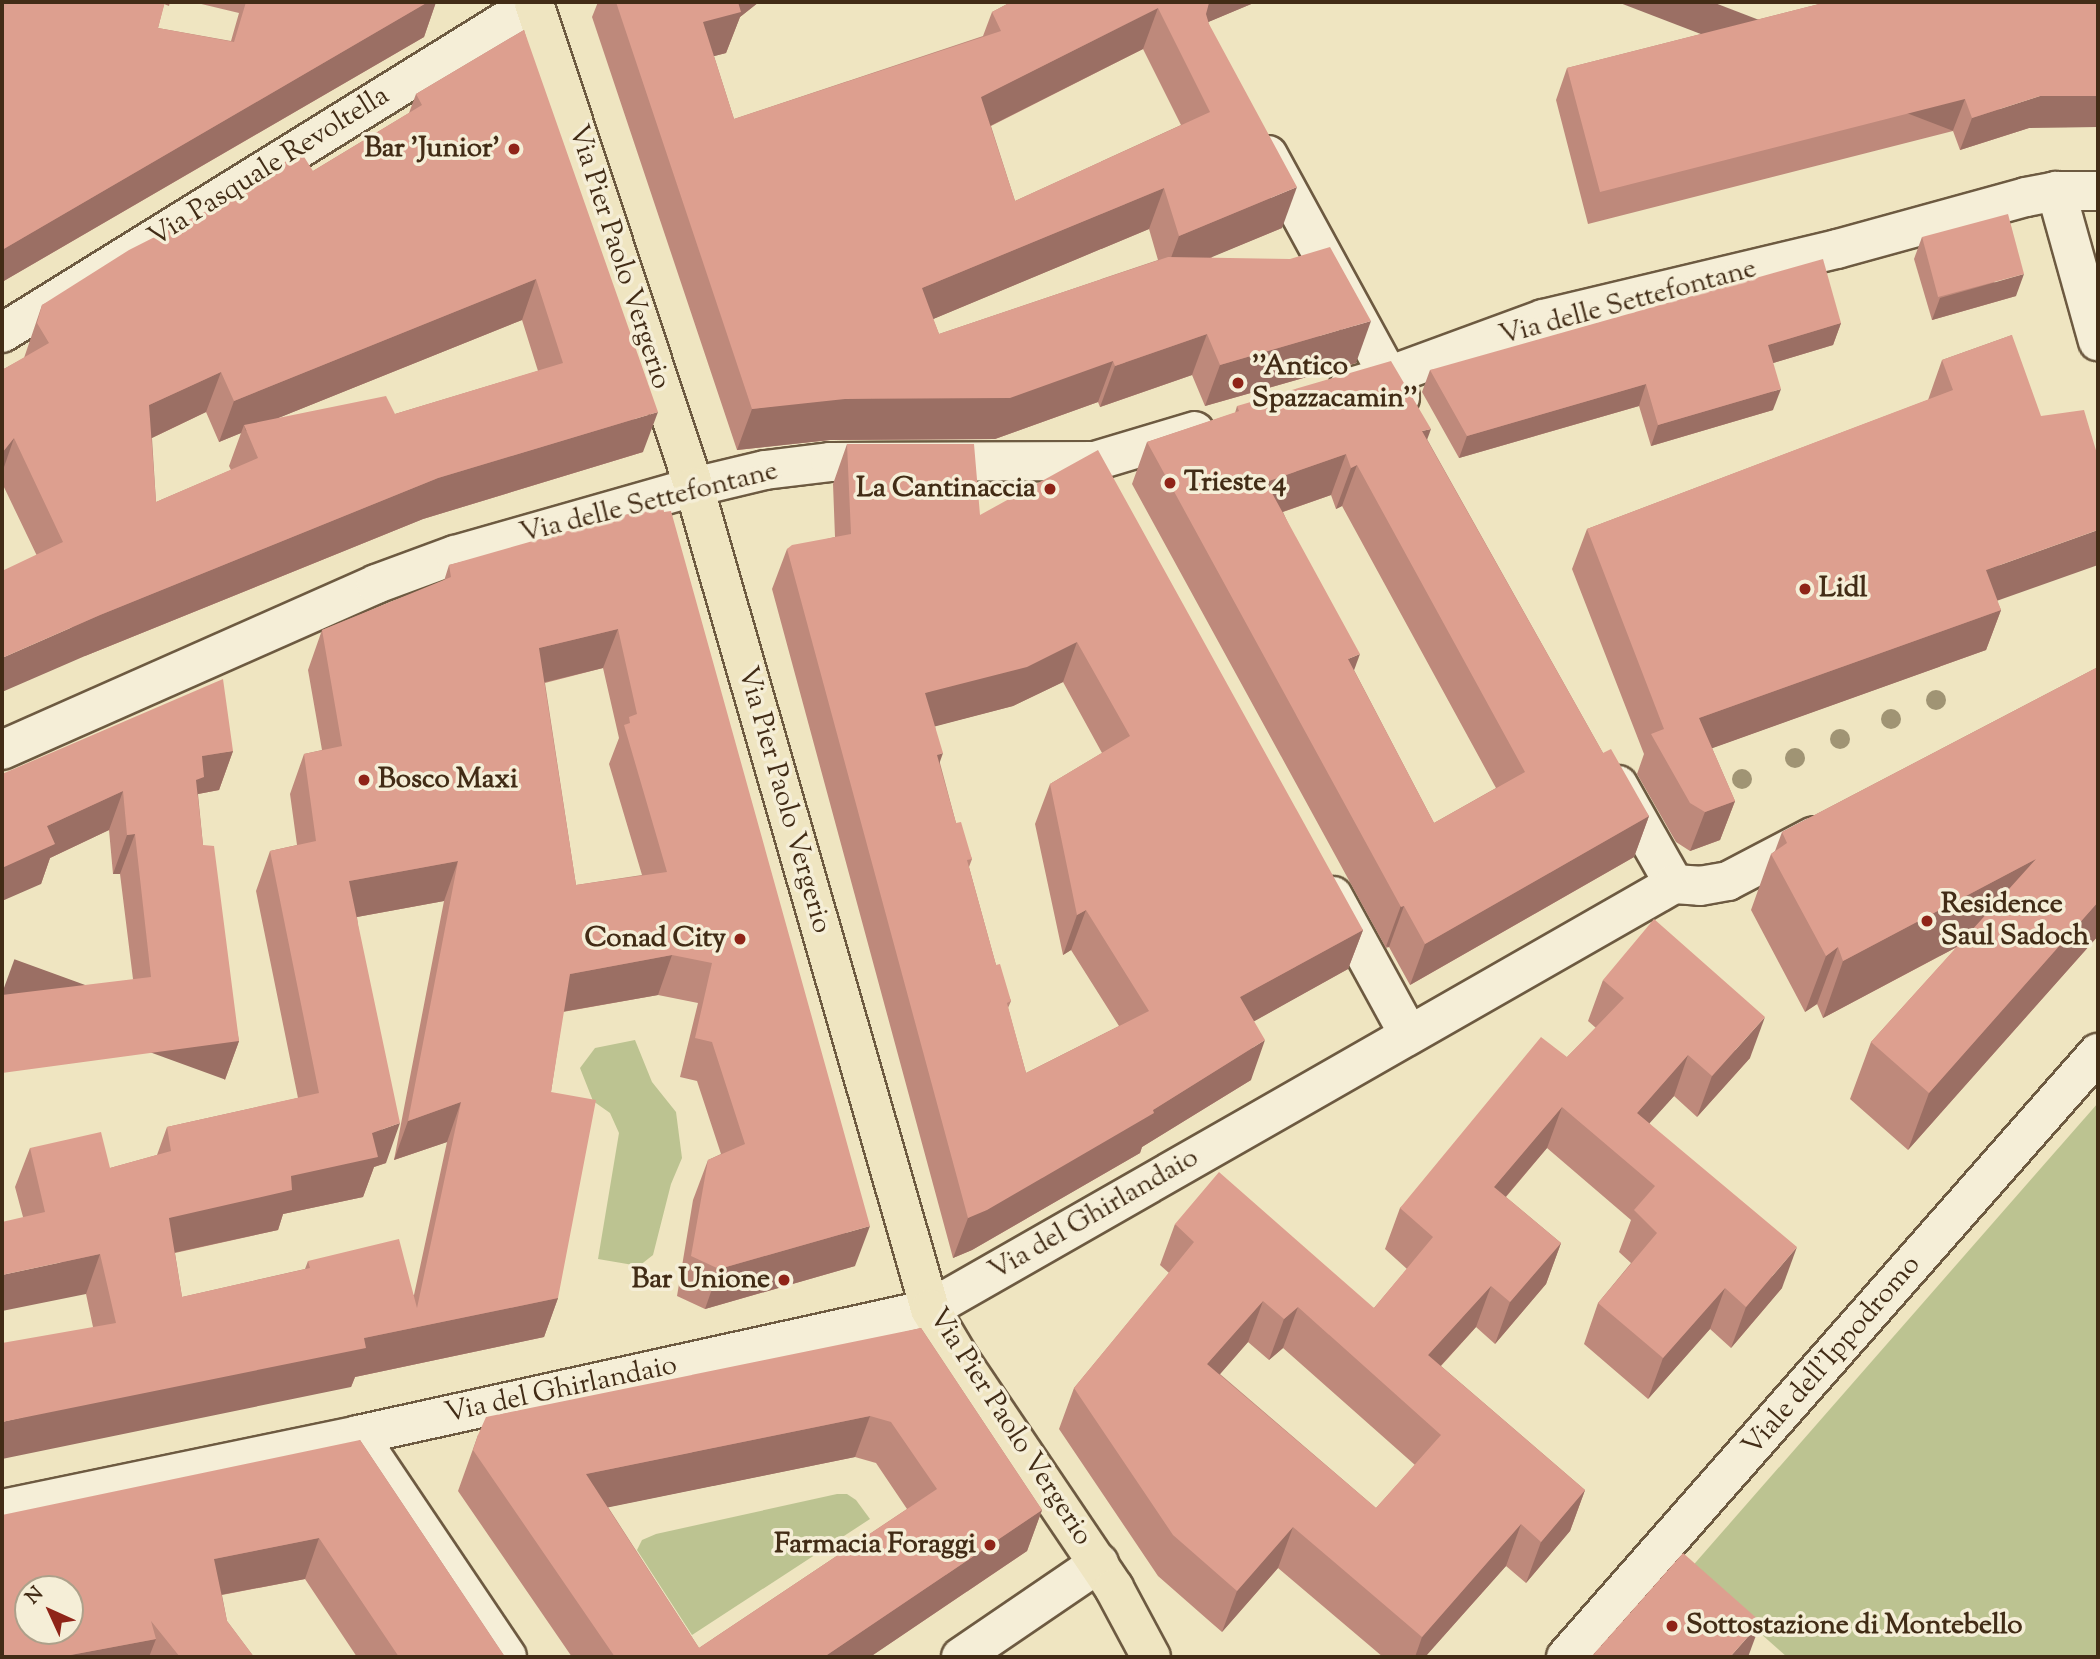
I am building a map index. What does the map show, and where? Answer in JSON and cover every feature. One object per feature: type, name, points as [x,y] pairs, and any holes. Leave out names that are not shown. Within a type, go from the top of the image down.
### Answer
[{"type":"main road","name":"Via Pier Paolo Vergerio","points":[[533,2],[694,487],[930,1309],[961,1361],[1099,1563],[1151,1657]]},
{"type":"street","name":"Via Pasquale Revoltella","points":[[2,333],[533,2]]},
{"type":"street","points":[[1252,126],[1416,425]]},
{"type":"street","name":"Via delle Settefontane","points":[[1312,398],[1388,376],[1543,319],[1836,249],[2026,197],[2056,191],[2098,191]]},
{"type":"street","points":[[2056,191],[2098,341]]},
{"type":"street","name":"Via delle Settefontane","points":[[2,750],[376,584],[456,555],[694,487],[765,470],[830,462],[1095,461],[1223,424]]},
{"type":"street","points":[[1095,461],[1115,498]]},
{"type":"street","points":[[1599,751],[1674,884],[1700,886],[1728,881],[1839,823]]},
{"type":"street","points":[[1315,864],[1409,1035]]},
{"type":"street","name":"Via del Ghirlandaio","points":[[2,1509],[358,1435],[930,1309],[1674,884]]},
{"type":"street","name":"Viale dell'Ippodromo","points":[[1566,1657],[2098,1053]]},
{"type":"street","points":[[358,1435],[507,1657]]},
{"type":"street","points":[[961,1657],[1099,1563]]},
{"type":"green space","points":[[635,1040],[652,1082],[676,1112],[682,1158],[671,1184],[653,1255],[639,1266],[598,1259],[619,1133],[610,1113],[593,1101],[580,1068],[595,1048]]},
{"type":"green space","points":[[2098,1103],[2098,1657],[1787,1657],[1689,1570]]},
{"type":"green space","points":[[847,1494],[856,1500],[870,1519],[692,1635],[637,1550],[642,1540],[656,1534]]},
{"type":"building","points":[[2,2],[165,2],[158,28],[234,42],[246,2],[428,2],[2,250]]},
{"type":"building","points":[[616,2],[738,2],[741,12],[703,22],[734,119],[1001,31],[992,12],[1011,2],[1208,2],[1206,14],[1209,24],[1297,187],[1179,236],[1164,188],[922,288],[939,334],[1168,257],[1290,259],[1330,247],[1371,321],[1220,365],[1207,334],[1115,366],[1113,361],[1010,398],[845,399],[752,409]],"holes":[[[1158,8],[1210,112],[1015,201],[981,97]]]},
{"type":"building","points":[[1827,2],[2098,2],[2098,96],[2040,96],[1972,118],[1965,99],[1600,192],[1567,68]]},
{"type":"building","points":[[524,30],[658,412],[438,478],[100,615],[2,658],[2,571],[63,542],[14,438],[2,453],[2,370],[49,343],[37,323],[42,305],[129,250],[208,210],[301,152],[313,171],[422,105],[416,94]],"holes":[[[536,279],[563,363],[395,414],[386,396],[244,425],[258,458],[156,502],[149,405],[221,372],[234,401]]]},
{"type":"building","points":[[2008,214],[2024,274],[1938,297],[1922,237]]},
{"type":"building","points":[[1823,259],[1841,323],[1768,345],[1781,389],[1658,425],[1646,384],[1467,436],[1430,370]]},
{"type":"building","name":"Lidl","points":[[2012,335],[2041,416],[2084,410],[2098,457],[2098,530],[1986,570],[2001,610],[1699,718],[1735,801],[1705,812],[1690,803],[1651,734],[1664,729],[1587,529],[1953,390],[1942,360]]},
{"type":"building","points":[[1391,361],[1431,429],[1422,431],[1603,753],[1611,749],[1649,816],[1425,944],[1404,906],[1401,907],[1147,442],[1239,411],[1237,406]],"holes":[[[1346,454],[1351,468],[1357,465],[1525,772],[1434,823],[1348,659],[1360,654],[1266,482]]]},
{"type":"building","points":[[847,444],[974,444],[980,515],[1098,450],[1363,930],[1240,997],[1265,1040],[1153,1110],[1154,1113],[987,1210],[968,1218],[787,549],[792,545],[851,534]],"holes":[[[1077,642],[1130,736],[1050,784],[1077,915],[1086,910],[1149,1011],[1026,1073],[1007,1003],[1011,1001],[1000,964],[996,965],[967,860],[972,859],[961,822],[956,823],[937,755],[943,753],[925,693],[1027,667]]]},
{"type":"building","points":[[663,504],[664,512],[671,511],[870,1226],[719,1269],[691,1256],[708,1160],[745,1144],[712,1042],[695,1038],[712,963],[672,955],[570,974],[551,1092],[596,1100],[558,1298],[364,1338],[366,1348],[2,1422],[2,1343],[116,1323],[100,1254],[2,1275],[2,1222],[45,1212],[30,1148],[101,1132],[110,1168],[171,1151],[167,1127],[319,1093],[270,851],[316,841],[304,754],[342,746],[322,630],[451,577],[449,565]],"holes":[[[618,629],[637,714],[629,717],[630,723],[624,725],[667,872],[576,885],[539,648]],[[458,861],[408,1121],[461,1102],[417,1308],[399,1239],[308,1261],[310,1268],[182,1297],[169,1218],[292,1190],[291,1176],[378,1157],[372,1133],[400,1123],[349,881]]]},
{"type":"building","name":"Residence Saul Sadoch","points":[[2098,667],[2098,902],[1929,1093],[1871,1042],[2036,859],[1843,961],[1838,947],[1826,956],[1771,854],[1787,843],[1782,832]]},
{"type":"building","points":[[223,679],[233,751],[202,756],[204,777],[196,780],[203,845],[214,846],[239,1041],[2,1073],[2,995],[151,977],[135,834],[127,835],[123,791],[47,826],[55,844],[2,868],[2,774]]},
{"type":"building","points":[[1654,919],[1765,1017],[1712,1076],[1688,1055],[1637,1113],[1797,1247],[1746,1307],[1725,1288],[1663,1358],[1598,1303],[1657,1233],[1634,1210],[1655,1186],[1562,1107],[1494,1187],[1561,1243],[1510,1302],[1491,1286],[1428,1355],[1585,1490],[1541,1542],[1521,1524],[1422,1637],[1293,1527],[1237,1591],[1173,1535],[1074,1388],[1194,1242],[1175,1224],[1219,1172],[1374,1308],[1433,1237],[1400,1208],[1541,1037],[1567,1057],[1624,998],[1603,980]],"holes":[[[1263,1301],[1284,1319],[1298,1307],[1441,1435],[1376,1508],[1207,1364]]]},
{"type":"building","points":[[921,1328],[1042,1510],[824,1657],[615,1657],[473,1450],[486,1417]],"holes":[[[870,1416],[891,1422],[937,1489],[699,1648],[586,1474]]]},
{"type":"building","points":[[360,1440],[505,1657],[399,1657],[319,1538],[214,1559],[227,1621],[254,1657],[180,1657],[151,1621],[156,1639],[60,1657],[2,1657],[2,1515]]},
{"type":"building","points":[[1683,1553],[1761,1622],[1730,1657],[1591,1657]]},
{"type":"place","name":"Bar 'Junior'","points":[[514,149]]},
{"type":"place","name":"''Antico Spazzacamin''","points":[[1238,383]]},
{"type":"place","name":"Trieste 4","points":[[1170,483]]},
{"type":"place","name":"La Cantinaccia","points":[[1050,489]]},
{"type":"place","name":"Lidl","points":[[1805,589]]},
{"type":"place","name":"Bosco Maxi","points":[[364,780]]},
{"type":"place","name":"Residence Saul Sadoch","points":[[1927,921]]},
{"type":"place","name":"Conad City","points":[[740,939]]},
{"type":"place","name":"Bar Unione","points":[[784,1280]]},
{"type":"place","name":"Farmacia Foraggi","points":[[990,1545]]},
{"type":"place","name":"Sottostazione di Montebello","points":[[1672,1626]]}]
